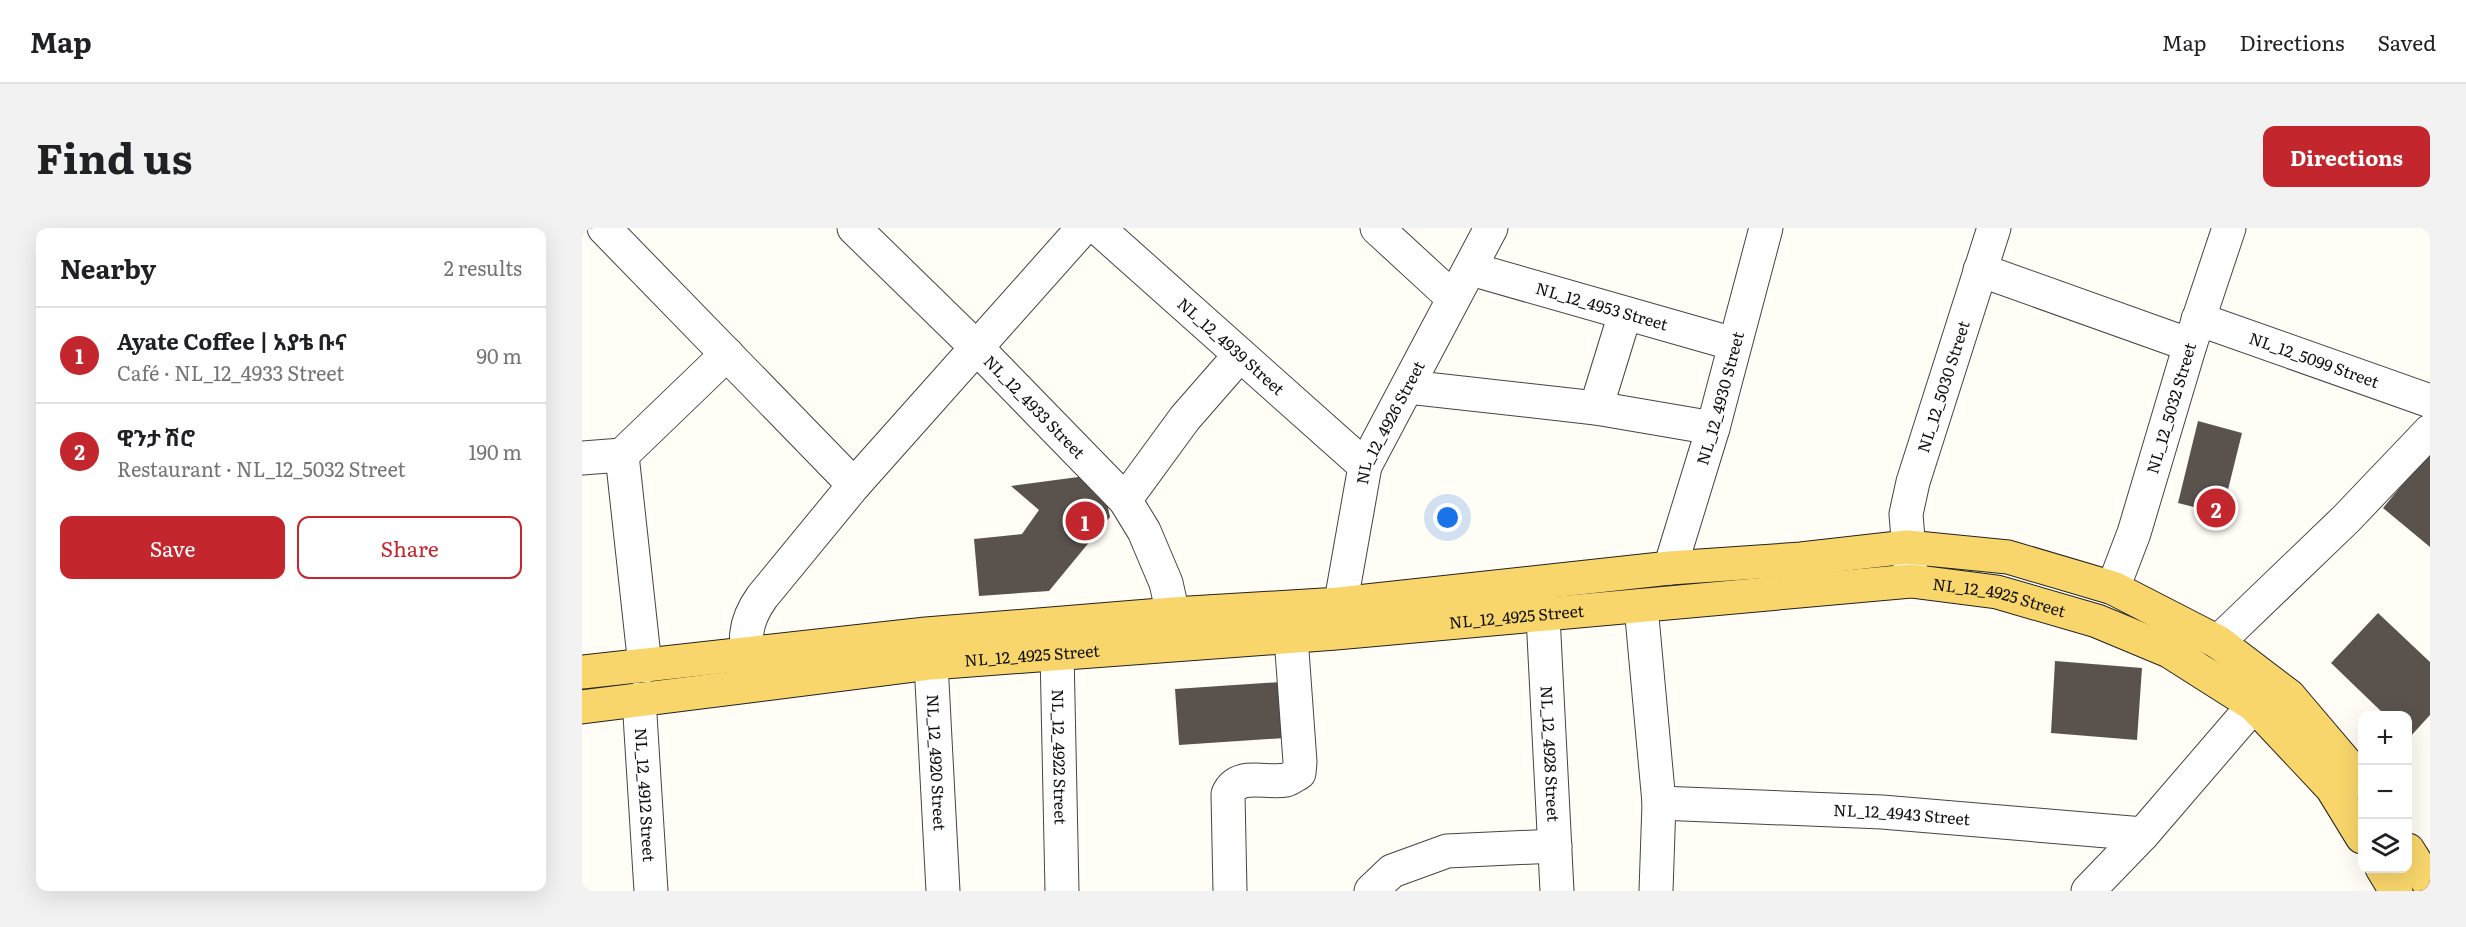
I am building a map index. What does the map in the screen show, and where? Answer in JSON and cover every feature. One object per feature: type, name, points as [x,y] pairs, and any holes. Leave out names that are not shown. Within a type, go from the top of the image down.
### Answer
[{"type":"main road","name":"NL_12_4925 Street","points":[[582,707],[639,699],[750,670],[928,648],[1055,638],[1291,637],[1338,619],[1670,568],[1801,559],[1908,548],[2008,557],[2113,588],[2218,642],[2289,696],[2358,777]]},
{"type":"main road","name":"NL_12_4925 Street","points":[[1055,638],[1173,614],[1338,619],[1543,616],[1740,595],[1911,581],[1997,592],[2097,621],[2169,651],[2254,705],[2332,788],[2358,830]]},
{"type":"main road","name":"NL_12_4925 Street","points":[[582,672],[645,666],[750,670]]},
{"type":"main road","points":[[2412,856],[2430,885]]},
{"type":"main road","points":[[2385,873],[2396,891]]},
{"type":"street","points":[[604,228],[854,485]]},
{"type":"street","name":"NL_12_4933 Street","points":[[854,228],[977,348],[1125,500],[1143,531],[1161,573],[1173,614]]},
{"type":"street","points":[[750,670],[746,631],[750,614],[854,485],[1083,228]]},
{"type":"street","name":"NL_12_4939 Street","points":[[1098,228],[1365,466]]},
{"type":"street","points":[[1377,228],[1453,298]]},
{"type":"street","name":"NL_12_4926 Street","points":[[1338,619],[1365,466],[1491,228]]},
{"type":"street","name":"NL_12_4930 Street","points":[[1670,568],[1713,428],[1766,228]]},
{"type":"street","name":"NL_12_5030 Street","points":[[1911,581],[1906,514],[1913,482],[1994,228]]},
{"type":"street","name":"NL_12_5032 Street","points":[[2113,588],[2134,533],[2194,332],[2229,228]]},
{"type":"street","name":"NL_12_4953 Street","points":[[1471,269],[1734,344]]},
{"type":"street","name":"NL_12_5099 Street","points":[[1980,270],[2430,401]]},
{"type":"street","points":[[1596,408],[1625,314]]},
{"type":"street","points":[[582,458],[622,455],[727,354]]},
{"type":"street","points":[[1125,500],[1185,418],[1240,355]]},
{"type":"street","points":[[1408,387],[1596,408],[1713,428]]},
{"type":"street","points":[[2218,642],[2346,519],[2430,431]]},
{"type":"street","points":[[622,455],[645,666]]},
{"type":"street","points":[[1641,606],[1659,803],[1656,891]]},
{"type":"street","name":"NL_12_4928 Street","points":[[1543,616],[1557,891]]},
{"type":"street","points":[[1230,891],[1228,794],[1231,786],[1240,781],[1287,780],[1299,773],[1291,637]]},
{"type":"street","name":"NL_12_4922 Street","points":[[1055,638],[1062,891]]},
{"type":"street","name":"NL_12_4920 Street","points":[[928,648],[943,891]]},
{"type":"street","name":"NL_12_4912 Street","points":[[639,699],[651,891]]},
{"type":"street","points":[[2088,891],[2144,834],[2254,705]]},
{"type":"street","name":"NL_12_4943 Street","points":[[1659,803],[1882,813],[2144,834]]},
{"type":"street","points":[[1371,891],[1392,871],[1447,851],[1555,846]]},
{"type":"building","points":[[2198,421],[2242,433],[2222,514],[2178,503]]},
{"type":"building","points":[[2430,451],[2430,547],[2383,508]]},
{"type":"building","points":[[1101,474],[1110,517],[1049,591],[979,596],[974,539],[1022,534],[1039,510],[1011,486]]},
{"type":"building","points":[[2378,613],[2430,662],[2430,715],[2412,735],[2412,711],[2381,711],[2331,663]]},
{"type":"building","points":[[2055,661],[2142,668],[2137,740],[2051,733]]},
{"type":"building","points":[[1281,682],[1285,738],[1179,745],[1175,689]]},
{"type":"place","name":"ዊንታ ሽሮ","points":[[2216,508]]},
{"type":"place","name":"Ayate Coffee | አያቴ ቡና","points":[[1085,521]]}]
